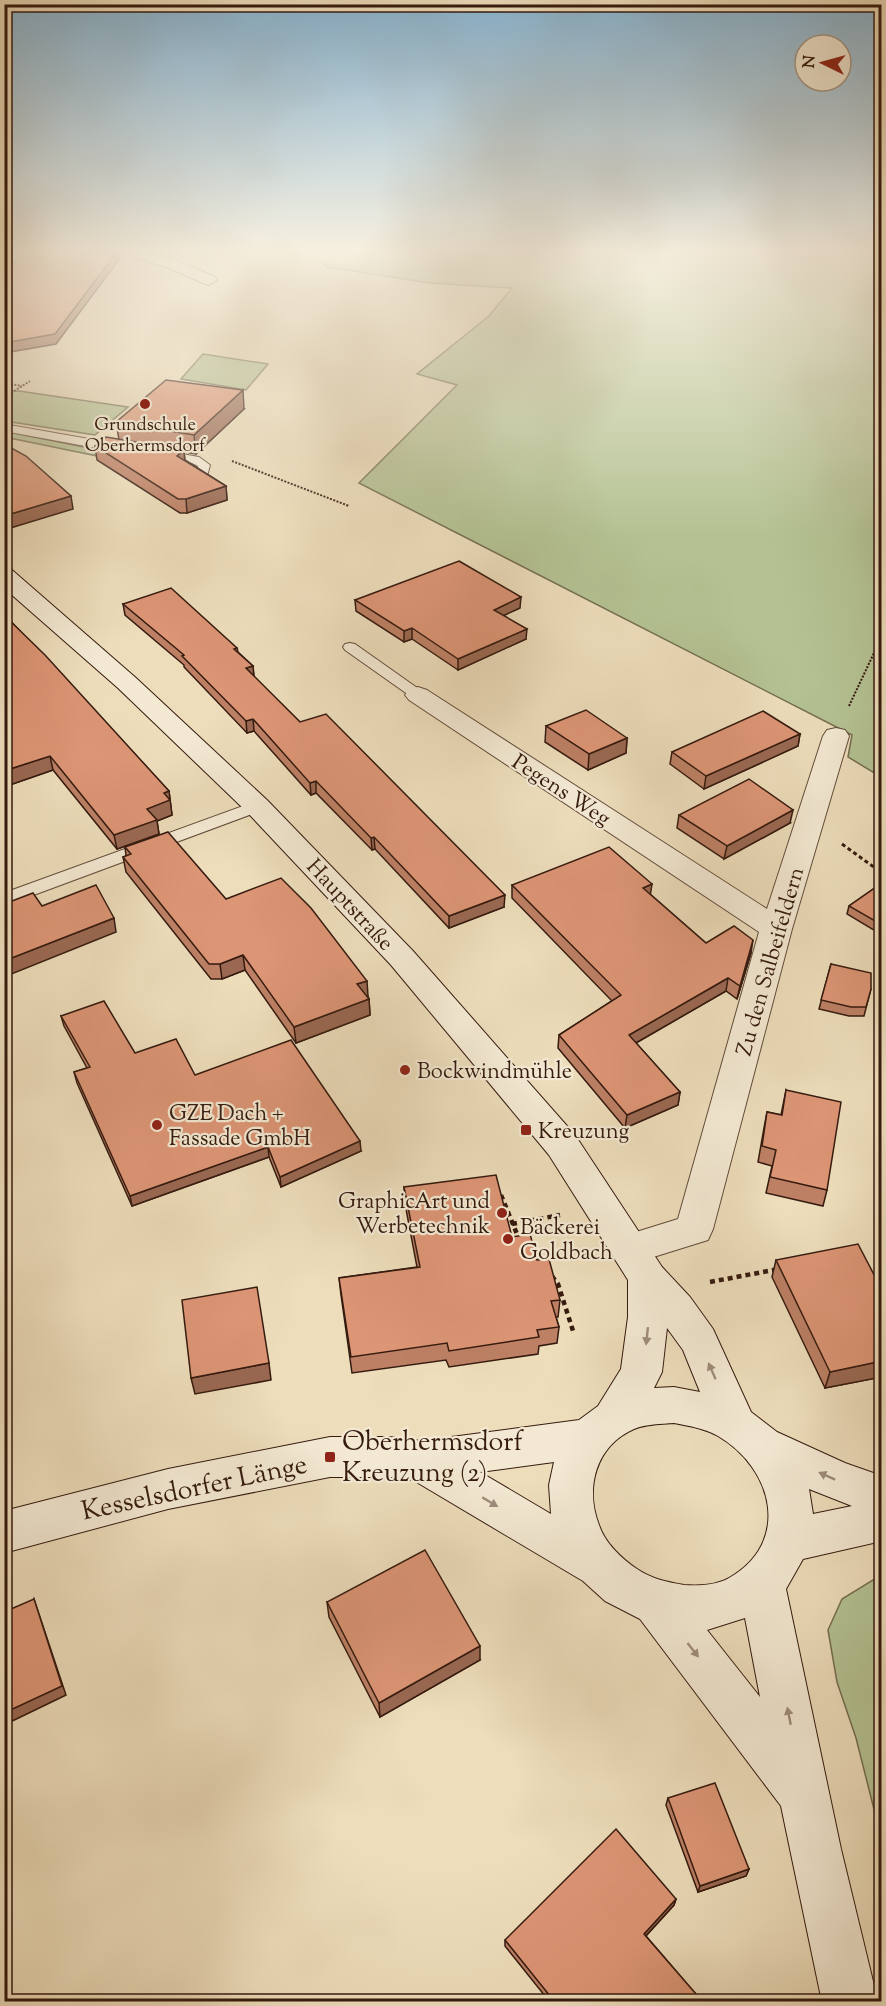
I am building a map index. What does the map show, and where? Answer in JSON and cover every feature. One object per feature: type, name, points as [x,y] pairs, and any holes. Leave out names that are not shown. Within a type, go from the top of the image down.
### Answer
[{"type":"street","name":"Hauptstraße","points":[[4,575],[128,683],[257,807],[402,958],[562,1145],[639,1263],[699,1341],[749,1435]]},
{"type":"street","name":"Pegens Weg","points":[[418,695],[776,929]]},
{"type":"street","name":"Zu den Salbeifeldern","points":[[639,1263],[694,1228],[776,929],[836,736]]},
{"type":"street","points":[[639,1263],[648,1317],[641,1372],[601,1428],[579,1454],[572,1472],[569,1505],[578,1535],[599,1567],[622,1587],[657,1603],[678,1608],[721,1605],[742,1597],[762,1584],[777,1566],[789,1541],[791,1504],[781,1473],[749,1435]]},
{"type":"street","points":[[601,1428],[644,1407],[674,1405],[707,1411],[825,1476],[882,1497]]},
{"type":"street","name":"Kesselsdorfer Länge","points":[[4,1532],[168,1489],[330,1457],[389,1457],[421,1461],[601,1428]]},
{"type":"street","name":"Kesselsdorfer Länge","points":[[421,1461],[599,1567]]},
{"type":"street","points":[[789,1541],[882,1520]]},
{"type":"street","points":[[762,1584],[804,1794],[850,2001]]},
{"type":"street","points":[[657,1603],[804,1794]]},
{"type":"lane","points":[[4,427],[195,460],[204,465],[202,477]]},
{"type":"lane","name":"Pegens Weg","points":[[350,647],[418,695]]},
{"type":"lane","points":[[4,900],[257,807]]},
{"type":"path","points":[[11,393],[30,381]]},
{"type":"path","points":[[4,383],[23,386]]},
{"type":"path","points":[[195,460],[237,461],[349,506]]},
{"type":"path","points":[[836,736],[882,636]]},
{"type":"path","points":[[810,821],[882,873]]},
{"type":"path","points":[[501,1195],[521,1245],[533,1248],[558,1284],[574,1334]]},
{"type":"path","points":[[512,1224],[569,1214]]},
{"type":"path","points":[[700,1284],[782,1269]]},
{"type":"green space","points":[[451,347],[881,347],[882,722],[876,742],[881,760],[881,777],[848,757],[852,735],[359,483],[457,385],[417,374]]},
{"type":"green space","points":[[203,354],[268,364],[246,390],[181,379]]},
{"type":"green space","points":[[5,391],[19,391],[128,407],[95,435],[5,421]]},
{"type":"green space","points":[[4,431],[133,457],[126,462],[5,437]]},
{"type":"green space","points":[[881,1575],[882,1837],[856,1738],[837,1682],[828,1630],[842,1599]]},
{"type":"building","points":[[166,380],[243,390],[194,435],[116,422]]},
{"type":"building","points":[[106,437],[184,450],[177,456],[226,486],[186,499],[178,499],[95,446]]},
{"type":"building","points":[[4,444],[26,456],[71,496],[4,516]]},
{"type":"building","points":[[459,561],[521,597],[494,610],[527,629],[458,659],[412,628],[404,631],[355,600]]},
{"type":"building","points":[[171,588],[237,648],[234,649],[253,666],[246,668],[300,722],[326,714],[505,895],[449,916],[374,837],[371,838],[316,781],[310,783],[253,719],[246,721],[182,656],[184,655],[123,604]]},
{"type":"building","points":[[4,615],[45,655],[169,791],[164,793],[170,800],[147,809],[157,820],[114,835],[50,756],[4,771]]},
{"type":"building","points":[[586,710],[627,738],[589,754],[546,726]]},
{"type":"building","points":[[763,711],[800,734],[706,776],[672,752]]},
{"type":"building","points":[[749,779],[793,810],[727,846],[679,815]]},
{"type":"building","points":[[168,832],[226,899],[281,878],[311,908],[367,981],[357,984],[369,999],[294,1027],[243,955],[220,964],[209,964],[123,857],[131,854],[125,847]]},
{"type":"building","points":[[609,847],[652,884],[643,888],[706,943],[734,926],[753,940],[740,986],[728,978],[629,1035],[680,1092],[627,1115],[559,1035],[621,995],[512,885]]},
{"type":"building","points":[[882,883],[882,925],[849,906]]},
{"type":"building","points":[[96,885],[114,918],[4,961],[4,904],[33,893],[42,906]]},
{"type":"building","points":[[831,964],[871,973],[871,989],[866,1007],[851,1007],[821,1000]]},
{"type":"building","points":[[104,1001],[135,1053],[176,1039],[195,1075],[291,1040],[360,1141],[280,1177],[268,1147],[130,1196],[74,1072],[90,1067],[61,1016]]},
{"type":"building","points":[[786,1090],[841,1102],[827,1190],[770,1177],[776,1150],[762,1146],[767,1112],[782,1115]]},
{"type":"building","points":[[496,1175],[512,1237],[530,1234],[537,1260],[549,1259],[560,1300],[551,1301],[559,1327],[537,1330],[539,1337],[449,1351],[447,1343],[351,1357],[339,1278],[420,1267],[404,1187]]},
{"type":"building","points":[[858,1244],[882,1290],[882,1361],[830,1372],[776,1260]]},
{"type":"building","points":[[257,1287],[269,1363],[191,1378],[182,1300]]},
{"type":"building","points":[[425,1550],[480,1646],[379,1703],[327,1602]]},
{"type":"building","points":[[34,1599],[62,1686],[4,1713],[4,1612]]},
{"type":"building","points":[[715,1783],[749,1869],[700,1886],[668,1798]]},
{"type":"building","points":[[616,1829],[676,1899],[644,1934],[702,2001],[554,2001],[505,1940]]},
{"type":"place","name":"Grundschule Oberhermsdorf","points":[[145,404]]},
{"type":"place","name":"Bockwindmühle","points":[[405,1070]]},
{"type":"place","name":"GZE Dach + Fassade GmbH","points":[[157,1125]]},
{"type":"place","name":"Kreuzung","points":[[526,1130]]},
{"type":"place","name":"GraphicArt und Werbetechnik","points":[[502,1213]]},
{"type":"place","name":"Bäckerei Goldbach","points":[[508,1239]]},
{"type":"place","name":"Oberhermsdorf Kreuzung (2)","points":[[330,1457]]}]
